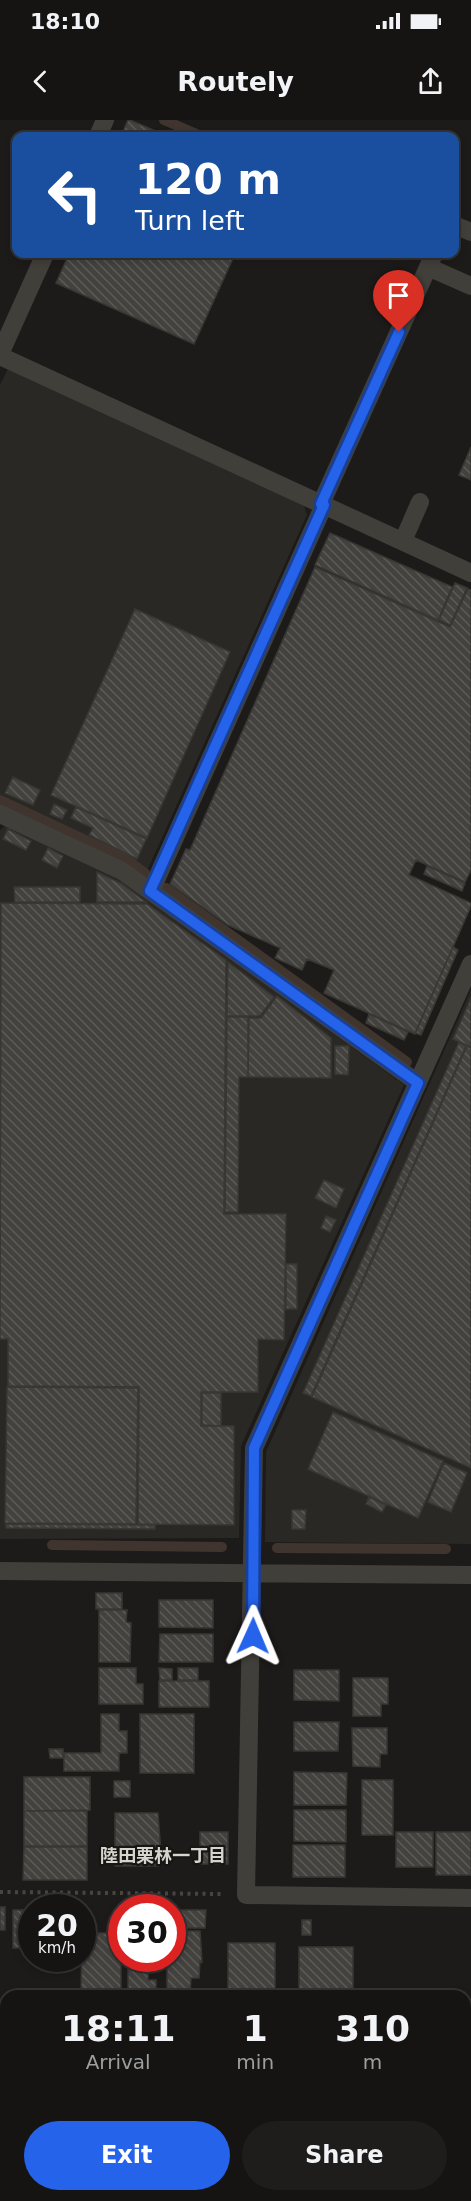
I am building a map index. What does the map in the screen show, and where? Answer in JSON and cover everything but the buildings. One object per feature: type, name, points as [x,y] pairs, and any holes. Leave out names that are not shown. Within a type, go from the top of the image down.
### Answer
[{"type":"street","points":[[43,258],[0,355],[471,573]]},
{"type":"street","points":[[150,891],[431,260],[471,286]]},
{"type":"street","points":[[403,541],[420,502]]},
{"type":"street","points":[[0,814],[122,871],[418,1083]]},
{"type":"street","points":[[471,964],[254,1448],[254,1573],[246,1895],[471,1898]]},
{"type":"street","points":[[0,1571],[471,1575]]},
{"type":"path","points":[[0,1892],[246,1895]]},
{"type":"shaded area","points":[[8,369],[303,503],[307,515],[148,869],[129,857],[0,797],[0,385]]},
{"type":"shaded area","points":[[5,826],[122,881],[404,1085],[241,1446],[239,1538],[0,1539],[0,830]]},
{"type":"shaded area","points":[[471,990],[471,1544],[265,1542],[266,1452]]},
{"type":"waterway","points":[[164,120],[192,132]]},
{"type":"waterway","points":[[0,800],[126,859],[145,873]]},
{"type":"waterway","points":[[166,888],[407,1062]]},
{"type":"waterway","points":[[52,1545],[222,1547]]},
{"type":"waterway","points":[[277,1548],[446,1549]]},
{"type":"district","name":"陸田栗林一丁目","points":[[163,1855]]},
{"type":"route","points":[[253,1636],[254,1448],[418,1083],[150,891],[324,505],[321,504],[399,332]]}]
